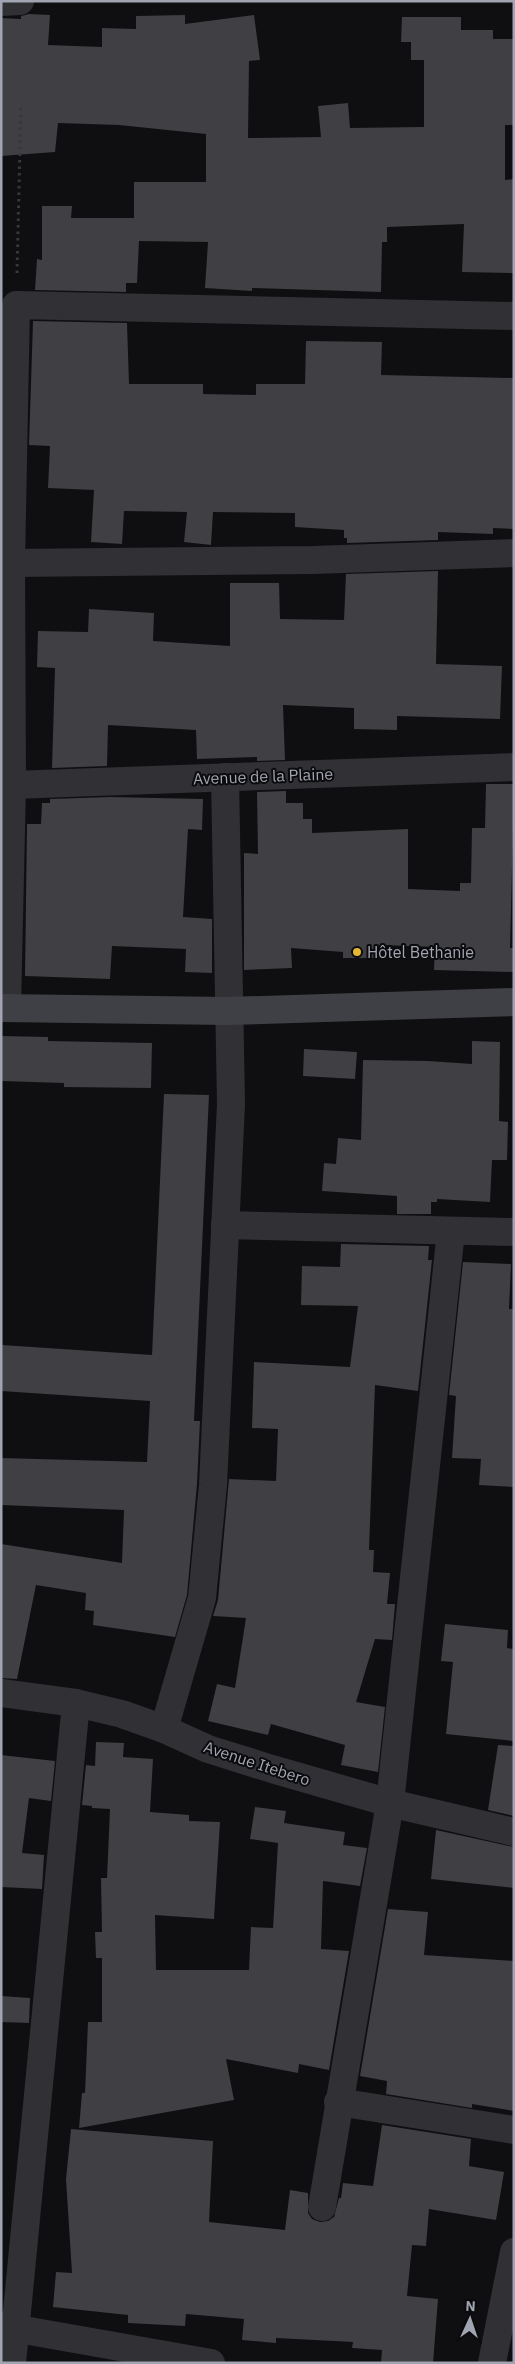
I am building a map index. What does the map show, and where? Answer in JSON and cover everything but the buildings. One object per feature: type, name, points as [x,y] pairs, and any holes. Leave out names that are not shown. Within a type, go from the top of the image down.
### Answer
[{"type":"street","points":[[1,2],[20,1]]},
{"type":"street","points":[[514,316],[16,304],[11,563],[12,785],[4,1008],[228,1011],[514,1002]]},
{"type":"street","points":[[11,563],[313,560],[514,553]]},
{"type":"street","name":"Avenue de la Plaine","points":[[12,785],[514,767]]},
{"type":"street","points":[[164,1729],[202,1598],[208,1557],[231,1104],[225,777]]},
{"type":"street","points":[[225,1226],[514,1232]]},
{"type":"street","points":[[322,2208],[338,2102],[390,1803],[451,1231]]},
{"type":"street","name":"Avenue Itebero","points":[[1,1694],[76,1703],[122,1714],[208,1748],[390,1803],[514,1832]]},
{"type":"street","points":[[12,2363],[9,2328],[76,1703]]},
{"type":"street","points":[[338,2102],[514,2130]]},
{"type":"street","points":[[492,2363],[514,2252]]},
{"type":"street","points":[[9,2328],[211,2363]]},
{"type":"path","points":[[16,304],[21,104]]},
{"type":"place","name":"Hôtel Bethanie","points":[[357,952]]}]
